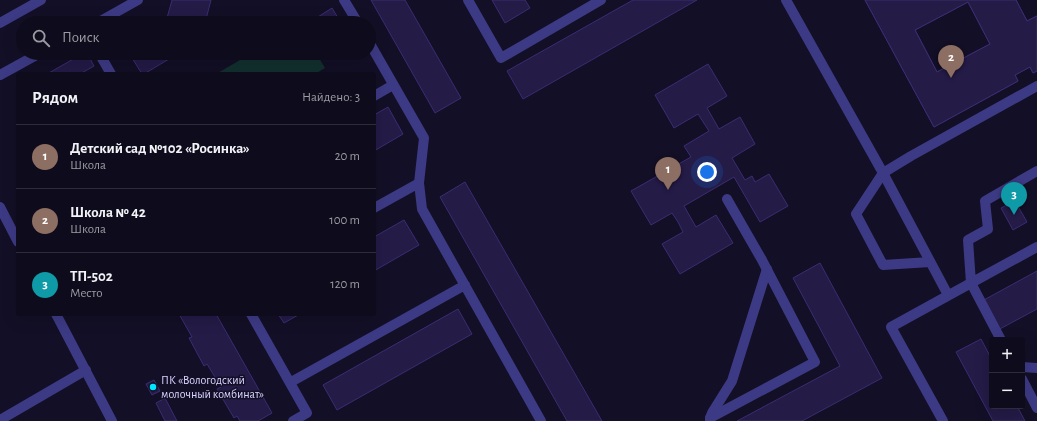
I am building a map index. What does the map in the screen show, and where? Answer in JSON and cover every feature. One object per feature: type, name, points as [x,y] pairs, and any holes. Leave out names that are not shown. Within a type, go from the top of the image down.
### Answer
[{"type":"street","points":[[0,23],[41,0]]},
{"type":"street","points":[[109,16],[138,0]]},
{"type":"street","points":[[344,0],[354,16]]},
{"type":"street","points":[[468,0],[501,58],[601,0]]},
{"type":"street","points":[[786,0],[948,296]]},
{"type":"street","points":[[376,54],[424,138],[419,182],[422,209],[540,421]]},
{"type":"street","points":[[0,74],[27,60]]},
{"type":"street","points":[[103,60],[111,72]]},
{"type":"street","points":[[376,95],[394,85]]},
{"type":"street","points":[[930,262],[883,265],[856,214],[882,173],[1037,86]]},
{"type":"street","points":[[999,337],[971,283],[968,240],[988,229],[985,201],[1037,171]]},
{"type":"street","points":[[376,207],[419,182]]},
{"type":"street","points":[[710,420],[815,362],[767,269],[727,199]]},
{"type":"street","points":[[0,207],[16,238]]},
{"type":"street","points":[[943,421],[891,327],[1037,247]]},
{"type":"street","points":[[710,420],[712,413],[732,381],[767,269]]},
{"type":"street","points":[[291,382],[465,285]]},
{"type":"street","points":[[57,316],[112,421]]},
{"type":"street","points":[[252,316],[291,382],[309,417],[293,421]]},
{"type":"street","points":[[1025,367],[1037,368]]},
{"type":"street","points":[[0,420],[86,370]]},
{"type":"street","points":[[1025,385],[1037,408]]},
{"type":"green space","points":[[240,60],[320,60],[325,68],[318,72],[219,72]]},
{"type":"building","points":[[172,0],[211,0],[207,16],[168,16]]},
{"type":"building","points":[[371,0],[405,0],[461,98],[435,113]]},
{"type":"building","points":[[492,0],[525,0],[530,8],[505,23]]},
{"type":"building","points":[[633,0],[697,0],[523,99],[507,71]]},
{"type":"building","points":[[865,0],[1016,0],[1027,21],[1037,16],[1037,71],[1033,73],[1030,67],[1015,75],[1018,81],[934,127]],"holes":[[[968,2],[990,44],[937,72],[915,30]]]},
{"type":"building","points":[[865,0],[1016,0],[1027,21],[1037,16],[1037,71],[1033,73],[1030,67],[1015,75],[1018,81],[934,127]],"holes":[[[968,2],[990,44],[937,72],[915,30]]]},
{"type":"building","points":[[332,8],[337,16],[319,16]]},
{"type":"building","points":[[72,60],[91,60],[94,66],[84,72],[51,72]]},
{"type":"building","points":[[133,60],[167,60],[147,72],[141,72]]},
{"type":"building","points":[[708,64],[727,96],[707,108],[719,129],[740,117],[755,144],[732,158],[745,180],[752,176],[755,182],[769,174],[788,206],[760,222],[734,177],[684,206],[696,227],[716,215],[733,243],[680,274],[662,244],[683,232],[678,222],[672,213],[651,225],[631,191],[691,157],[684,146],[709,131],[698,114],[674,128],[655,95]]},
{"type":"building","points":[[388,107],[403,134],[376,150],[376,114]]},
{"type":"building","points":[[465,182],[602,421],[567,421],[440,197]]},
{"type":"building","points":[[1015,201],[1027,222],[1013,230],[1001,208]]},
{"type":"building","points":[[404,220],[419,245],[376,270],[376,236]]},
{"type":"building","points":[[820,263],[882,378],[802,421],[737,421],[840,366],[793,278]]},
{"type":"building","points":[[1037,271],[1037,309],[998,330],[982,301]]},
{"type":"building","points":[[458,309],[472,334],[337,410],[323,385]]},
{"type":"building","points":[[180,316],[217,316],[272,413],[258,421],[240,421],[237,416],[234,418],[217,389],[221,387],[207,364],[204,366],[189,338],[192,337]]},
{"type":"building","points":[[279,316],[296,316],[284,323]]},
{"type":"building","points":[[981,339],[989,354],[989,409],[1019,409],[1025,421],[993,421],[956,352]]},
{"type":"building","name":"ПК «Вологодский молочный комбинат»","points":[[154,380],[160,391],[152,395],[146,384]]},
{"type":"building","points":[[165,398],[177,421],[165,421],[156,403]]},
{"type":"place","name":"Школа № 42","points":[[951,78]]},
{"type":"place","name":"Детский сад №102 «Росинка»","points":[[668,190]]},
{"type":"place","name":"ТП-502","points":[[1014,215]]},
{"type":"place","name":"ПК «Вологодский молочный комбинат»","points":[[153,387]]}]
